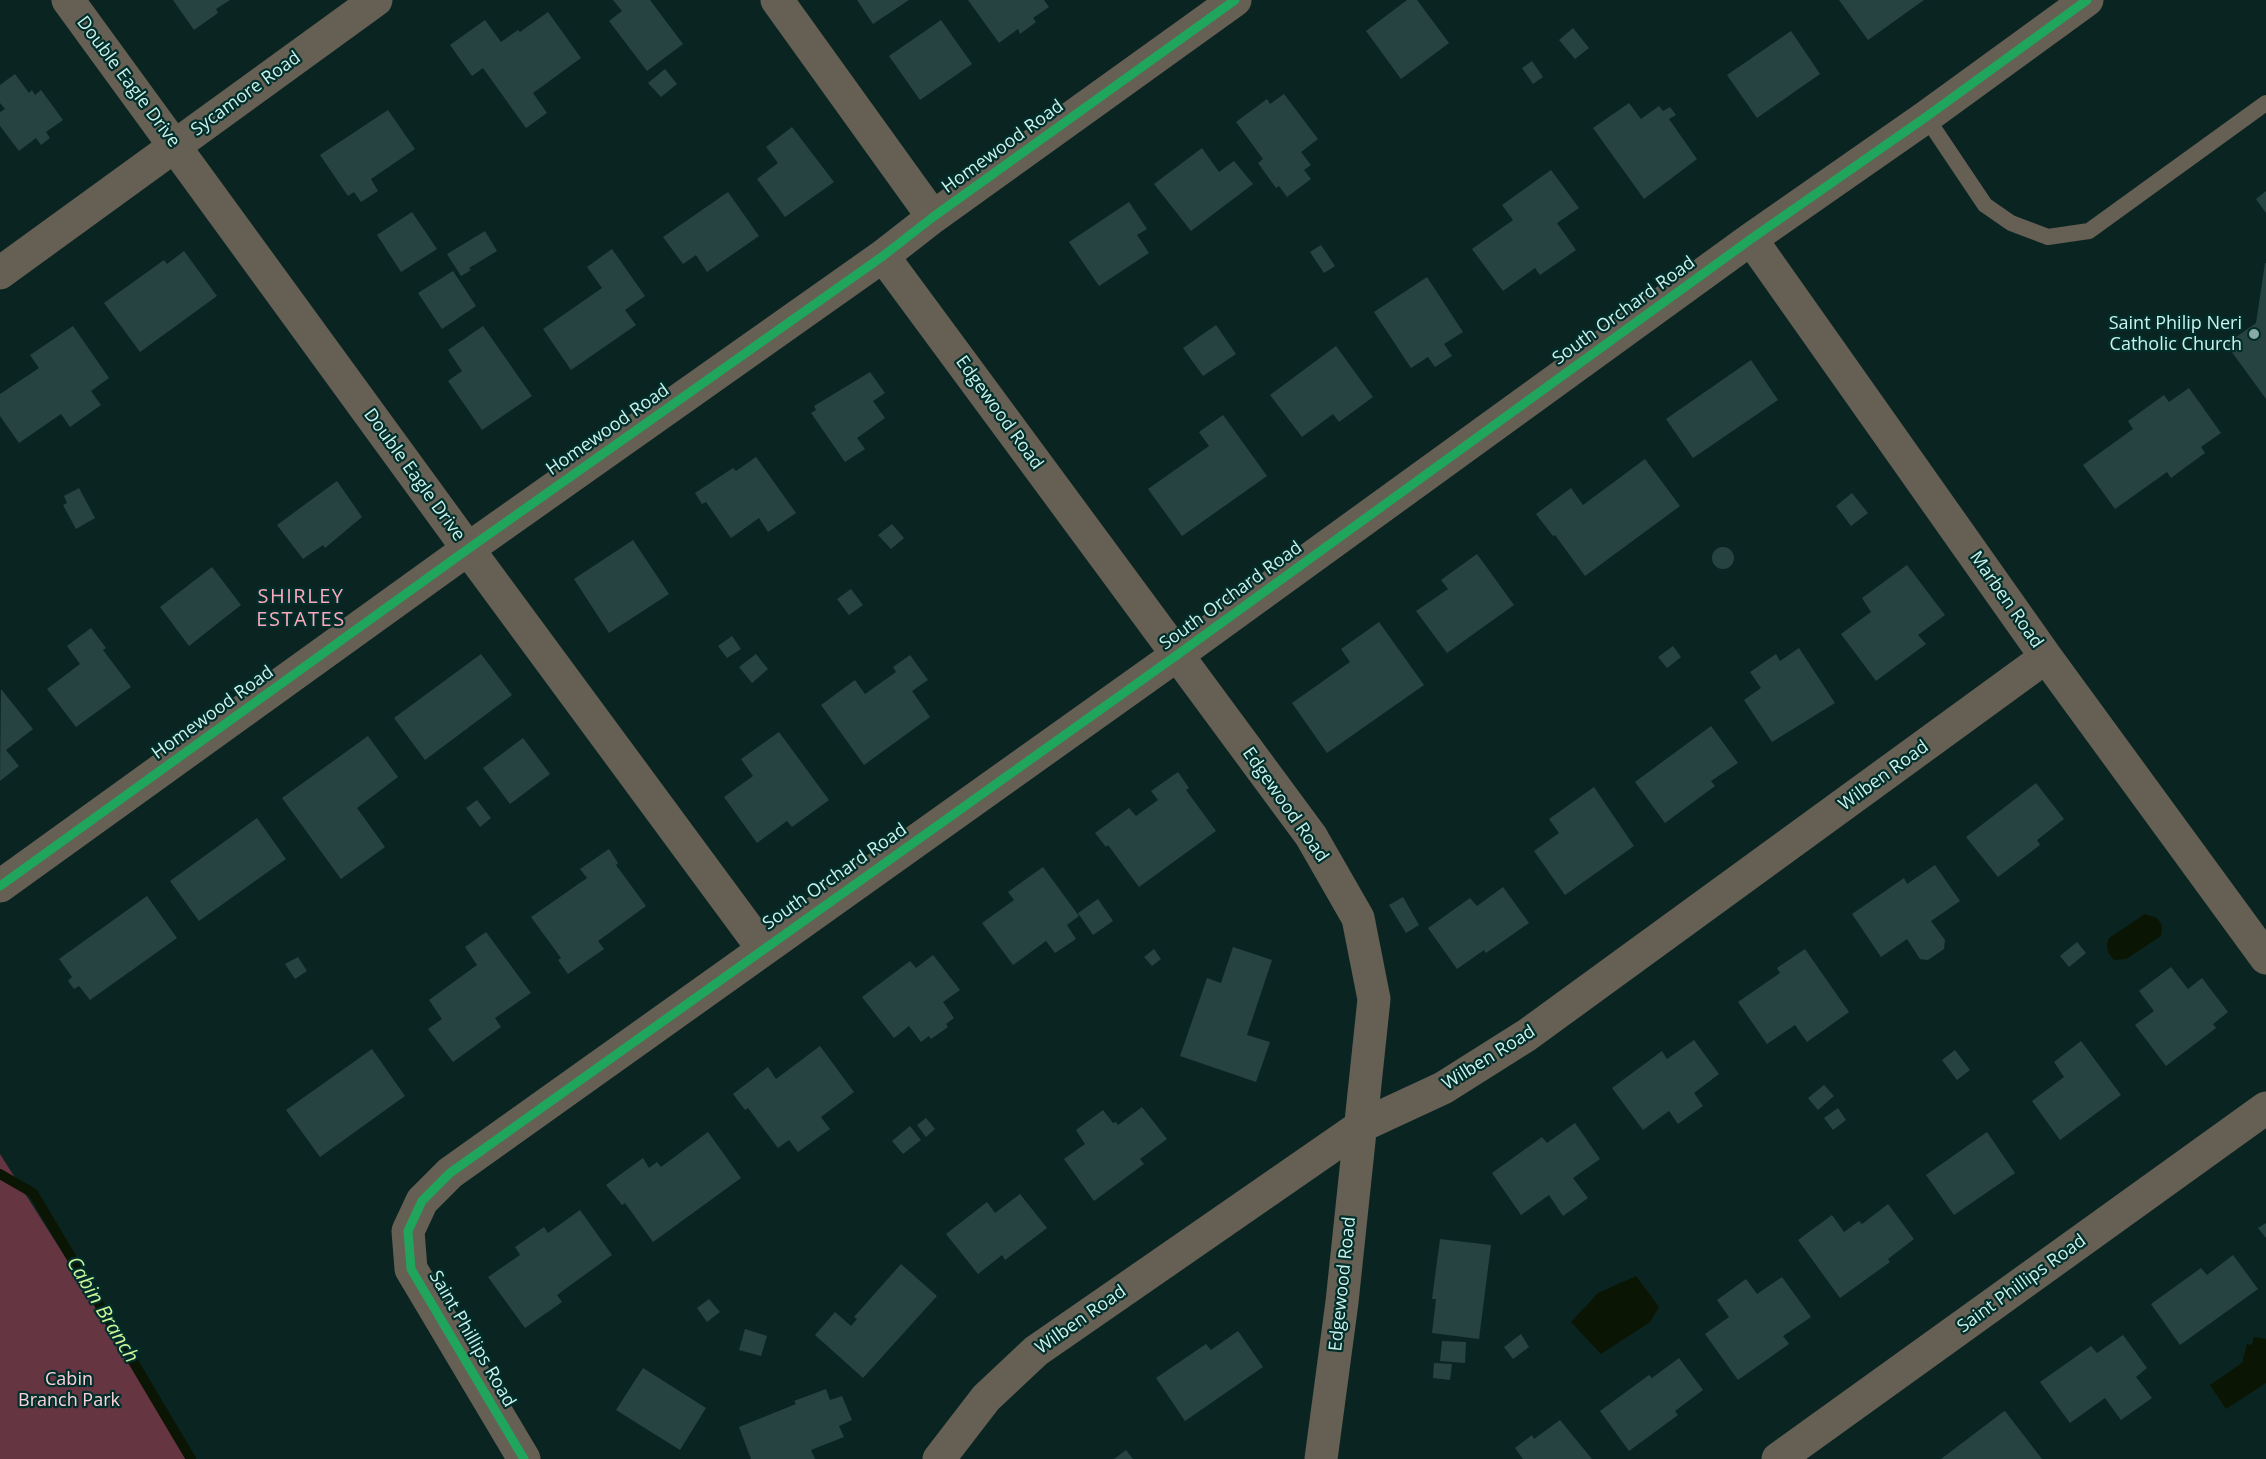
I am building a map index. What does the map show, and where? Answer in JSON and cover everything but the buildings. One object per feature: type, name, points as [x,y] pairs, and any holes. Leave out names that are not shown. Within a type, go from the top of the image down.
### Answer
[{"type":"street","name":"Double Eagle Drive","points":[[68,0],[763,949]]},
{"type":"street","name":"Sycamore Road","points":[[0,273],[376,0]]},
{"type":"street","points":[[777,0],[933,218]]},
{"type":"street","name":"Homewood Road","points":[[0,886],[468,549],[884,256],[933,218],[1235,0]]},
{"type":"street","name":"South Orchard Road","points":[[408,1231],[422,1201],[450,1173],[1177,655],[1751,239],[1926,117],[2087,0]]},
{"type":"street","name":"Marben Road","points":[[1751,239],[2046,657],[2266,958]]},
{"type":"street","name":"Edgewood Road","points":[[884,256],[1311,836],[1358,918],[1374,999],[1342,1302],[1321,1459]]},
{"type":"street","name":"Wilben Road","points":[[939,1459],[986,1398],[1036,1351],[1361,1126],[1443,1088],[1527,1035],[2046,657]]},
{"type":"street","name":"Saint Phillips Road","points":[[1778,1459],[2266,1108]]},
{"type":"street","name":"Saint Phillips Road","points":[[408,1231],[411,1269],[524,1459]]},
{"type":"lane","points":[[1926,117],[1985,205],[2011,223],[2048,237],[2089,231],[2266,103]]},
{"type":"green space","name":"Cabin Branch Park","points":[[0,1154],[193,1459],[0,1459]]},
{"type":"shaded area","points":[[2145,914],[2157,918],[2162,925],[2161,936],[2126,959],[2114,960],[2108,952],[2109,938]]},
{"type":"shaded area","points":[[1636,1276],[1659,1307],[1650,1322],[1601,1354],[1571,1322],[1598,1293]]},
{"type":"shaded area","points":[[2254,1337],[2266,1339],[2266,1383],[2226,1409],[2210,1385],[2242,1363],[2247,1344],[2252,1345]]},
{"type":"waterway","name":"Cabin Branch","points":[[0,1174],[33,1193],[191,1459]]},
{"type":"cycle path","points":[[0,886],[468,549],[883,256],[933,217],[1235,0]]},
{"type":"cycle path","points":[[524,1459],[411,1269],[408,1231],[422,1201],[450,1173],[1177,655],[1751,239],[1926,117],[2087,0]]},
{"type":"place","name":"Saint Philip Neri Catholic Church","points":[[2254,334]]},
{"type":"district","name":"SHIRLEY ESTATES","points":[[301,608]]}]
